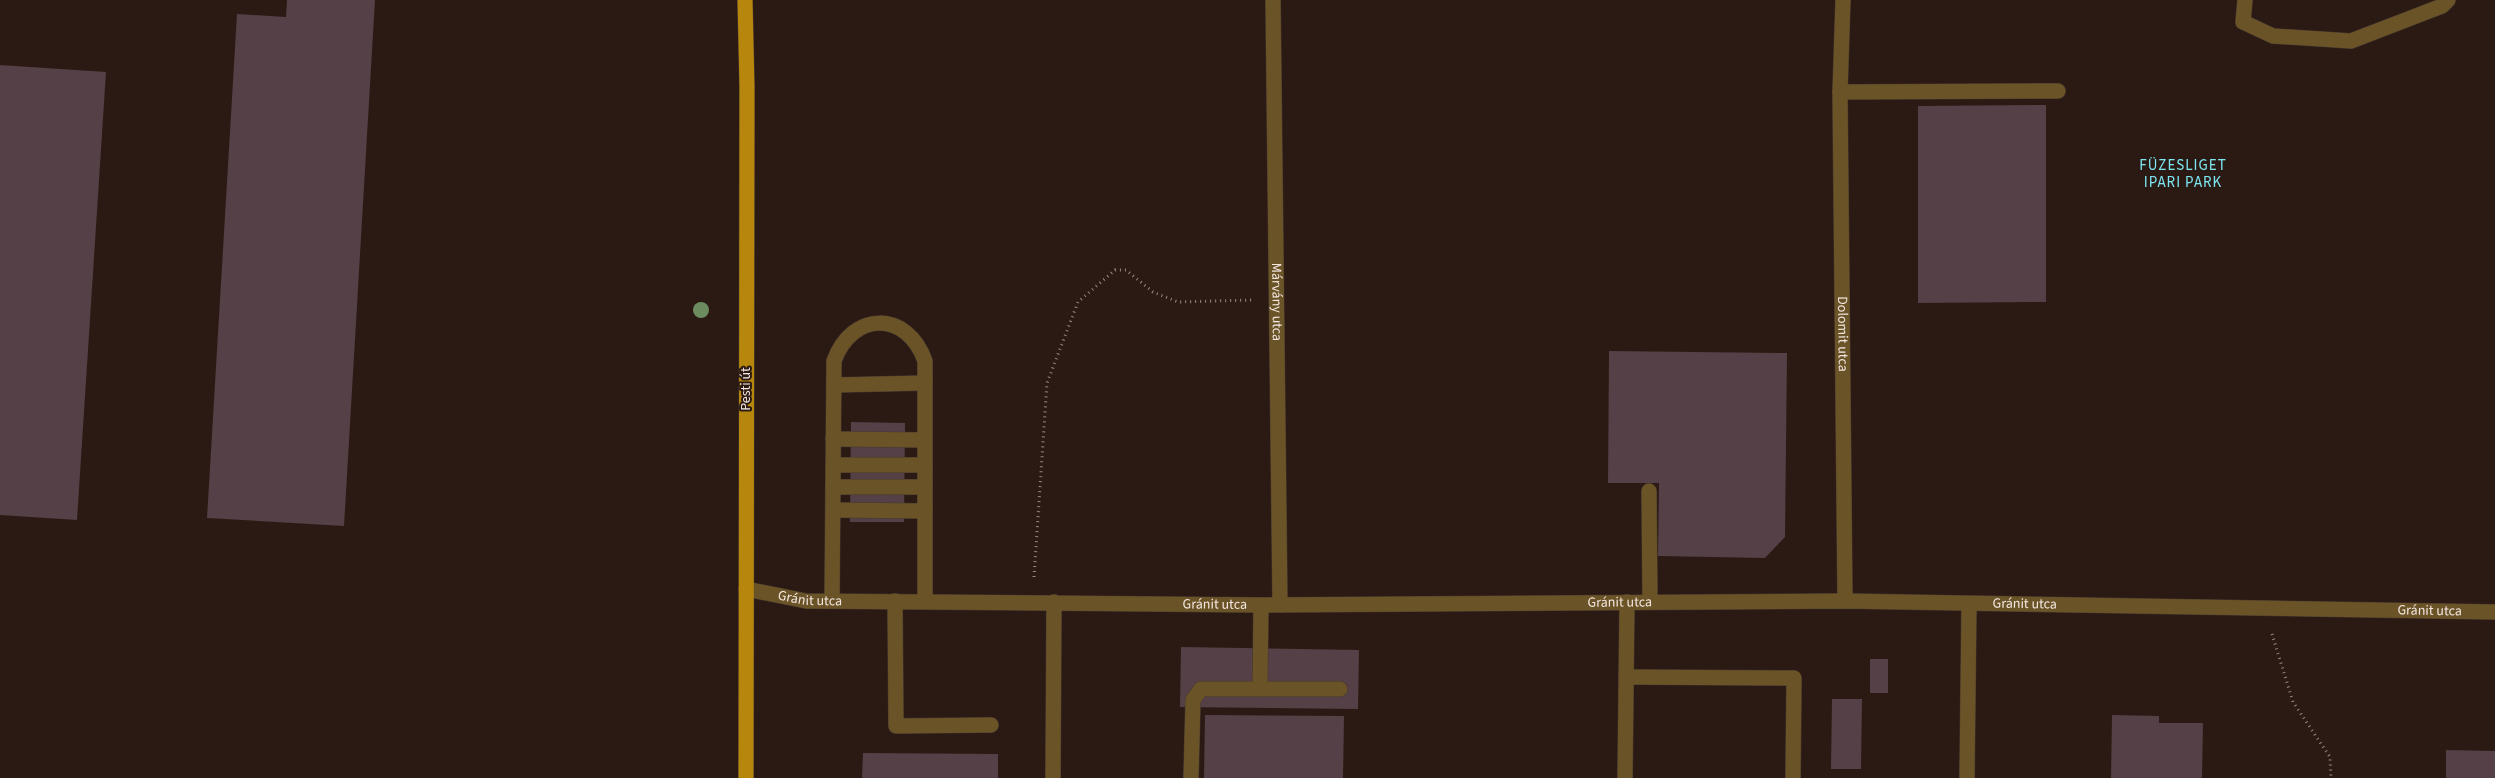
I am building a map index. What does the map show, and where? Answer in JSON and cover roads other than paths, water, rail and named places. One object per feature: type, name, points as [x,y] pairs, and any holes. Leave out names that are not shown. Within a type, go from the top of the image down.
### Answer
[{"type":"main road","name":"Pesti út","points":[[745,0],[747,87],[746,778]]},
{"type":"street","name":"Márvány utca","points":[[1274,0],[1280,605]]},
{"type":"street","name":"Dolomit utca","points":[[1843,0],[1840,92],[1845,601]]},
{"type":"street","points":[[2245,0],[2243,22],[2273,36],[2350,41],[2442,6],[2448,0]]},
{"type":"street","points":[[1840,92],[2058,91]]},
{"type":"street","points":[[832,601],[834,361],[840,346],[850,334],[864,326],[880,322],[895,325],[909,333],[920,345],[925,361],[925,601]]},
{"type":"street","points":[[834,384],[925,383]]},
{"type":"street","points":[[833,439],[925,440]]},
{"type":"street","points":[[833,465],[925,465]]},
{"type":"street","points":[[833,487],[924,487]]},
{"type":"street","points":[[1649,491],[1650,601]]},
{"type":"street","points":[[833,510],[925,511]]},
{"type":"street","name":"Gránit utca","points":[[746,589],[806,601],[1261,605],[1845,601],[2495,612]]},
{"type":"street","points":[[895,601],[896,726],[991,725]]},
{"type":"street","points":[[1053,778],[1054,602]]},
{"type":"street","points":[[1625,778],[1627,602]]},
{"type":"street","points":[[1967,778],[1969,604]]},
{"type":"street","points":[[1260,689],[1261,605]]},
{"type":"street","points":[[1626,677],[1794,678],[1793,778]]},
{"type":"street","points":[[1192,778],[1193,700],[1200,689],[1340,689]]},
{"type":"district","name":"FÜZESLIGET IPARI PARK","points":[[2183,174]]}]
